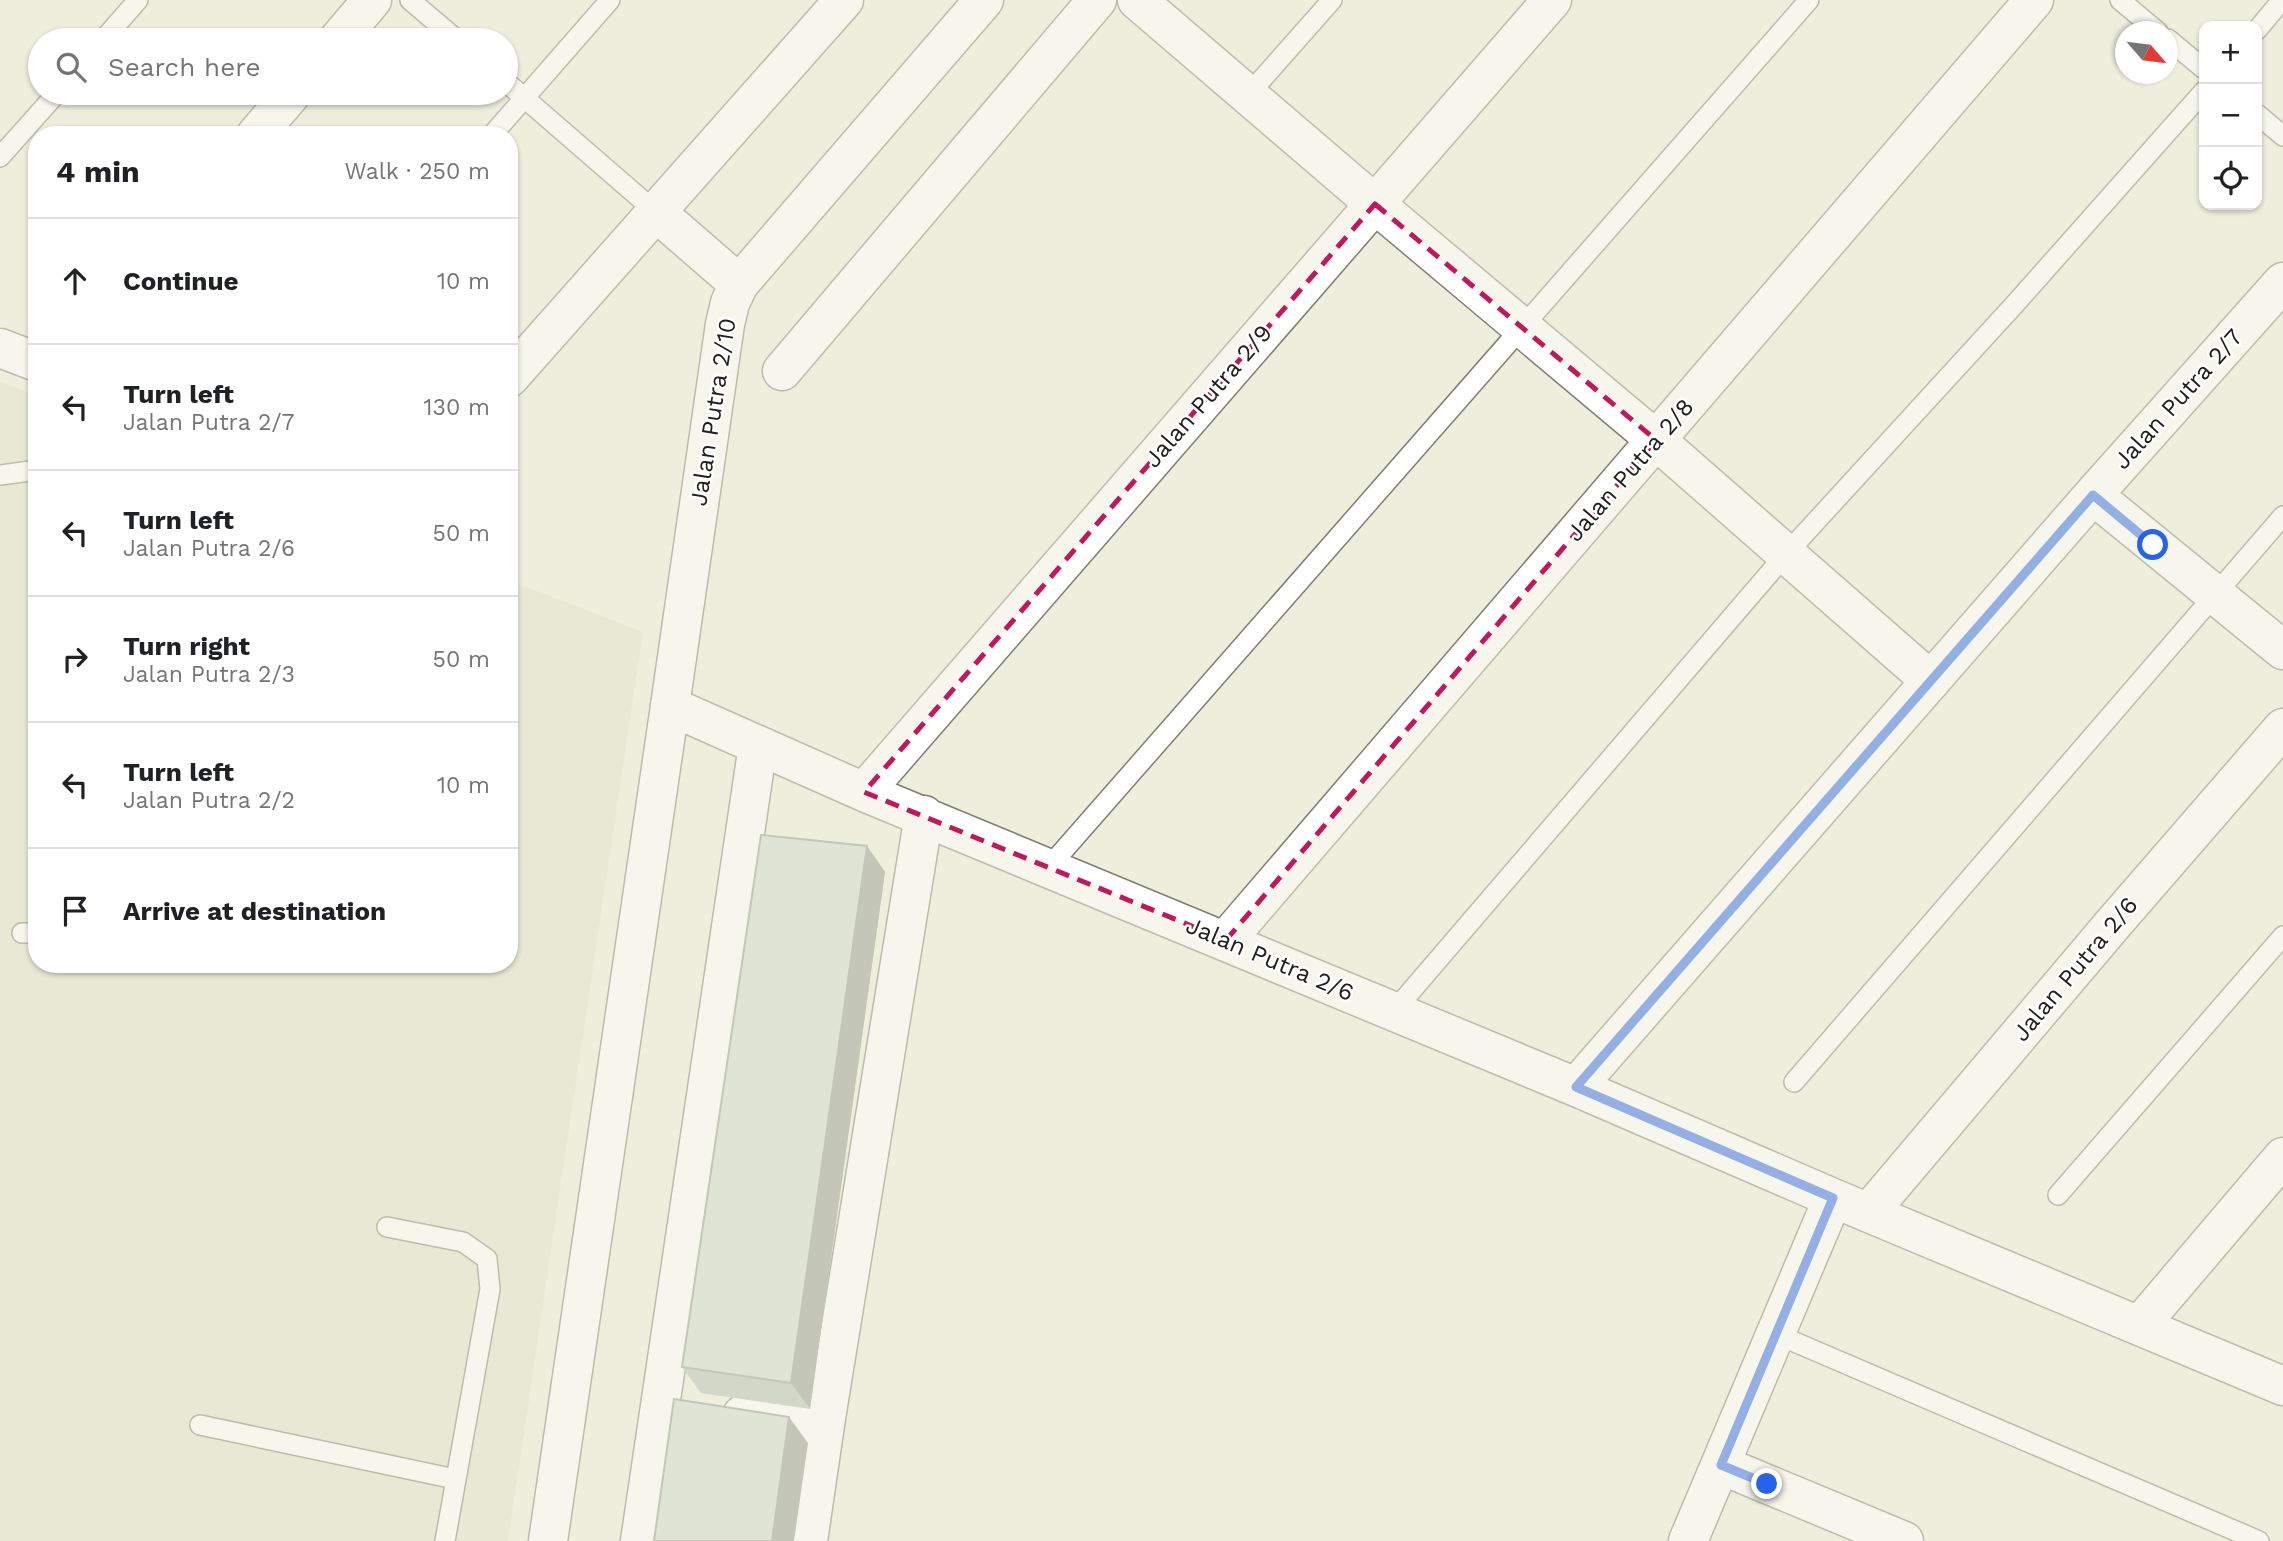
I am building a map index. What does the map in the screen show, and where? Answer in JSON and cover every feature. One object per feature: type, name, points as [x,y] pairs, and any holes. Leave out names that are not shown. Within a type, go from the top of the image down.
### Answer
[{"type":"street","points":[[348,28],[372,0]]},
{"type":"street","points":[[518,368],[844,0]]},
{"type":"street","name":"Jalan Putra 2/10","points":[[548,1541],[730,303],[739,284],[984,0]]},
{"type":"street","points":[[782,371],[1097,0]]},
{"type":"street","points":[[1137,0],[1656,440],[1931,681]]},
{"type":"street","name":"Jalan Putra 2/9","points":[[864,792],[1552,0]]},
{"type":"street","name":"Jalan Putra 2/8","points":[[1226,940],[2034,0]]},
{"type":"street","points":[[264,126],[282,105]]},
{"type":"street","points":[[656,212],[739,284]]},
{"type":"street","name":"Jalan Putra 2/7","points":[[1576,1087],[2093,495],[2283,282]]},
{"type":"street","points":[[0,348],[28,359]]},
{"type":"street","points":[[2093,495],[2283,650]]},
{"type":"street","name":"Jalan Putra 2/6","points":[[670,706],[864,792],[1226,940],[2283,1386]]},
{"type":"street","name":"Jalan Putra 2/6","points":[[1870,1212],[2283,728]]},
{"type":"street","points":[[640,1541],[758,745]]},
{"type":"street","points":[[808,1541],[924,815]]},
{"type":"street","points":[[2140,1325],[2283,1157]]},
{"type":"street","points":[[1688,1541],[1833,1198]]},
{"type":"street","points":[[660,1402],[816,1426],[826,1418]]},
{"type":"street","points":[[1721,1465],[1904,1541]]},
{"type":"lane","points":[[114,28],[138,0]]},
{"type":"lane","points":[[410,0],[443,28]]},
{"type":"lane","points":[[518,105],[610,0]]},
{"type":"lane","points":[[1248,95],[1332,0]]},
{"type":"lane","points":[[1048,867],[1809,0]]},
{"type":"lane","points":[[2120,0],[2145,21]]},
{"type":"lane","points":[[2262,24],[2282,0]]},
{"type":"lane","points":[[2178,47],[2199,65]]},
{"type":"lane","points":[[518,93],[656,212]]},
{"type":"lane","points":[[1394,1011],[1786,554],[2199,98]]},
{"type":"lane","points":[[0,157],[46,105]]},
{"type":"lane","points":[[500,126],[518,105]]},
{"type":"lane","points":[[2262,118],[2283,136]]},
{"type":"lane","points":[[0,475],[28,471]]},
{"type":"lane","points":[[1794,1082],[2283,516]]},
{"type":"lane","points":[[2058,1195],[2283,936]]},
{"type":"lane","points":[[387,1227],[463,1242],[487,1259],[490,1289],[445,1541]]},
{"type":"lane","points":[[1776,1334],[2259,1541]]},
{"type":"lane","points":[[201,1425],[455,1479]]},
{"type":"highlighted area","points":[[1375,204],[1656,440],[1226,940],[864,792]]},
{"type":"shaded area","points":[[0,381],[28,392],[28,973],[518,973],[518,583],[643,632],[508,1541],[0,1541]]},
{"type":"building","points":[[761,835],[867,846],[791,1383],[682,1367]]},
{"type":"building","points":[[674,1399],[789,1417],[772,1541],[654,1541]]},
{"type":"route","points":[[1767,1484],[1721,1465],[1833,1198],[1576,1087],[2093,495],[2153,545]]}]
